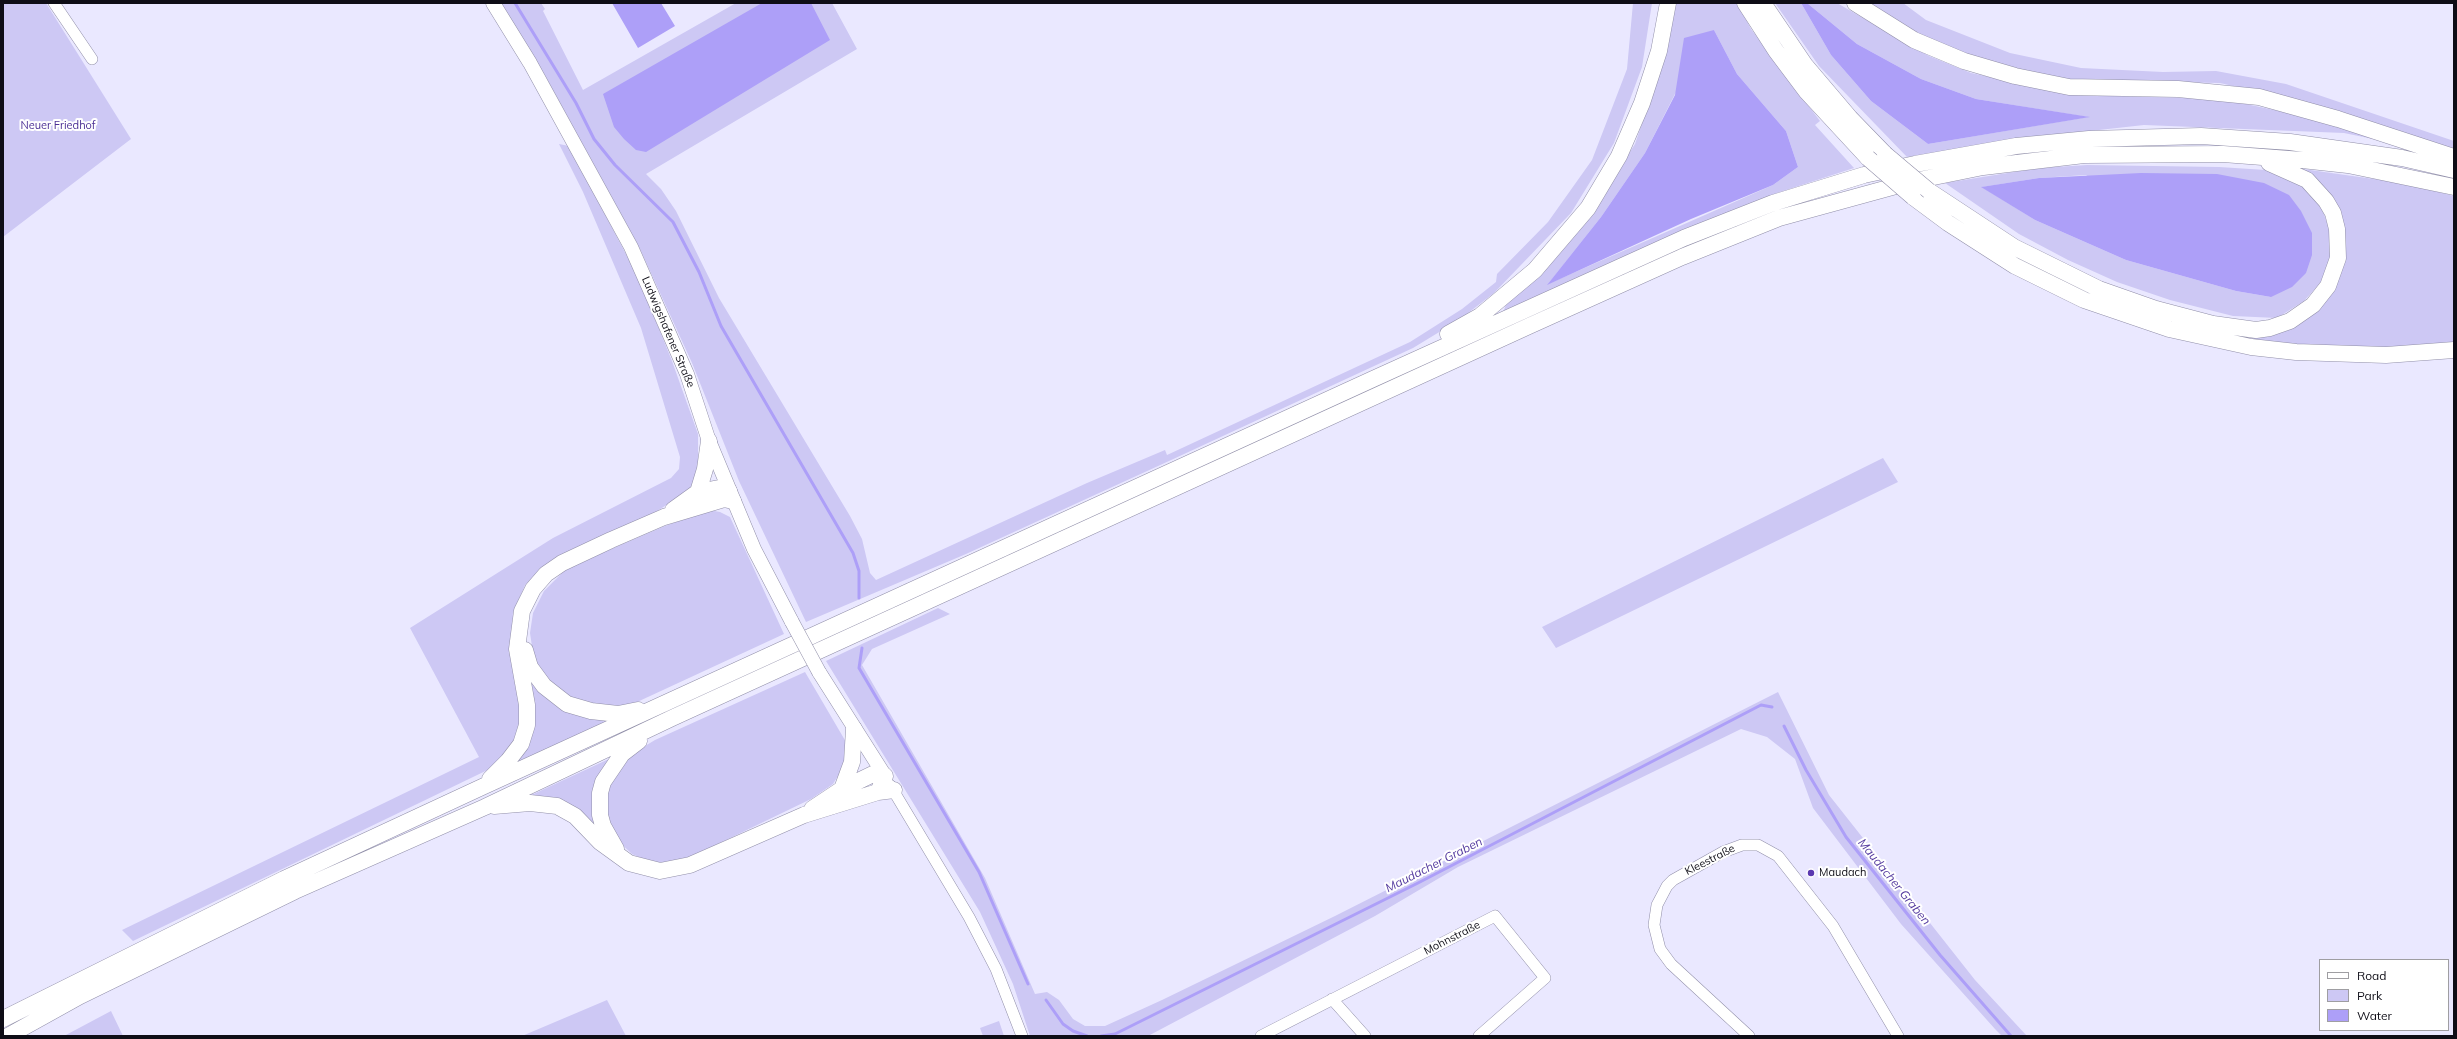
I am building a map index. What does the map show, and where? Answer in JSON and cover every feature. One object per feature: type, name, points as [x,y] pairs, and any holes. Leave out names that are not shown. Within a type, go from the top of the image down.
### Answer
[{"type":"highway","points":[[1373,379],[1480,316],[1510,293],[1540,265],[1588,208],[1619,156],[1642,103],[1659,51],[1668,3]]},
{"type":"highway","points":[[1745,3],[1776,51],[1806,92],[1868,158],[1913,197],[1948,223],[2015,266],[2084,300],[2169,329],[2251,347],[2296,352],[2386,355],[2454,350]]},
{"type":"highway","points":[[1763,3],[1805,64],[1885,154],[1929,192],[2014,247],[2098,289],[2156,309],[2213,324],[2239,329],[2270,328],[2290,321],[2303,314],[2321,297],[2328,286],[2338,258],[2337,229],[2333,213],[2326,201],[2307,180],[2295,173],[2250,156]]},
{"type":"highway","points":[[1854,3],[1914,40],[1964,61],[2015,76],[2069,87],[2178,89],[2259,97],[2338,119],[2454,158]]},
{"type":"highway","points":[[3,1019],[284,879],[482,787],[1373,379],[1684,238],[1740,215],[1864,175],[1961,155],[2023,145],[2089,139],[2201,136],[2290,142],[2342,148],[2454,170]]},
{"type":"highway","points":[[8,1036],[80,996],[295,891],[485,807],[672,718],[1667,264],[1779,218],[1914,181],[2023,162],[2084,155],[2134,154],[2250,156],[2348,165],[2454,186]]},
{"type":"highway","points":[[698,492],[705,469],[709,441]]},
{"type":"highway","points":[[664,517],[698,492],[719,488],[729,497]]},
{"type":"highway","points":[[482,787],[508,761],[521,744],[527,725],[527,705],[517,649],[522,611],[533,589],[546,574],[562,564],[664,517],[729,497]]},
{"type":"highway","points":[[519,628],[530,667],[544,686],[567,704],[591,712],[618,714],[668,703]]},
{"type":"highway","points":[[621,857],[609,838],[600,815],[599,803],[603,782],[622,754],[672,718]]},
{"type":"highway","points":[[842,789],[852,762],[854,729]]},
{"type":"highway","points":[[804,815],[842,789],[873,774],[885,776],[878,792]]},
{"type":"highway","points":[[485,807],[530,803],[557,806],[575,816],[600,842],[621,857],[648,869],[674,870],[690,865],[804,815],[878,792],[894,790]]},
{"type":"main road","name":"Ludwigshafener Straße","points":[[493,3],[530,63],[631,247],[687,374],[729,497],[754,549],[819,672],[885,776]]},
{"type":"street","points":[[54,3],[92,59]]},
{"type":"street","points":[[885,776],[969,917],[996,969],[1022,1036]]},
{"type":"street","name":"Kleestraße","points":[[1749,1036],[1671,964],[1660,950],[1654,925],[1657,905],[1667,886],[1673,880],[1722,852],[1742,844],[1758,845],[1778,856],[1833,926],[1898,1036]]},
{"type":"street","name":"Mohnstraße","points":[[1261,1036],[1495,916],[1545,978],[1479,1036]]},
{"type":"street","points":[[1332,999],[1365,1036]]},
{"type":"green space","name":"Neuer Friedhof","points":[[3,3],[46,3],[131,139],[3,237]]},
{"type":"green space","points":[[496,3],[541,3],[545,9],[543,11],[583,90],[736,3],[832,3],[857,49],[646,174],[661,189],[676,211],[719,298],[850,516],[862,539],[870,573],[876,580],[1087,483],[1165,450],[1167,455],[1410,342],[1462,309],[1496,282],[1497,274],[1548,222],[1592,160],[1627,69],[1633,3],[1652,3],[1642,67],[1614,143],[1571,213],[1494,293],[1459,320],[1413,348],[1169,461],[966,554],[806,622],[739,481],[692,363],[640,249],[543,72]]},
{"type":"green space","points":[[1675,3],[1737,3],[1751,29],[1820,121],[1815,125],[1854,168],[1777,193],[1503,312],[1508,300],[1587,218],[1635,144],[1658,77]],"holes":[[[1714,30],[1737,74],[1786,131],[1798,167],[1773,185],[1548,284],[1601,217],[1645,153],[1675,94]]]},
{"type":"green space","points":[[1775,3],[1801,3],[1831,55],[1871,101],[1928,144],[2088,117],[1976,99],[1921,79],[1857,44],[1807,3],[1837,3],[1929,56],[1971,73],[2077,95],[2223,99],[2311,118],[2383,141],[2344,133],[2144,125],[2054,135],[1907,157],[1819,66]]},
{"type":"green space","points":[[1869,3],[1903,3],[1926,20],[2010,53],[2081,68],[2163,72],[2216,71],[2286,84],[2454,141],[2454,152],[2312,104],[2220,83],[2066,80],[2000,66],[1935,45]]},
{"type":"green space","points":[[559,144],[569,146],[639,279],[672,361],[698,434],[698,473],[690,490],[643,520],[556,558],[525,585],[513,613],[511,646],[522,702],[521,728],[500,764],[133,941],[122,930],[479,757],[410,628],[553,538],[671,478],[679,469],[680,457],[641,328],[583,192]]},
{"type":"green space","points":[[2087,165],[2219,167],[2266,170],[2298,181],[2319,201],[2331,233],[2331,258],[2322,281],[2304,301],[2277,318],[2233,316],[2170,300],[2117,282],[2068,260],[2019,234],[1945,183],[2039,168]],"holes":[[[2086,175],[2271,297],[2236,291],[2126,260],[2035,220],[1982,187],[2039,178]]]},
{"type":"green space","points":[[2303,169],[2402,183],[2454,196],[2454,344],[2353,350],[2253,340],[2255,333],[2306,318],[2344,241],[2302,171]]},
{"type":"green space","points":[[1883,458],[1898,482],[1556,648],[1542,627]]},
{"type":"green space","points":[[709,510],[720,512],[730,517],[784,634],[622,709],[579,705],[541,673],[533,653],[530,633],[533,613],[544,591],[567,568],[665,526]]},
{"type":"green space","points":[[938,608],[950,614],[872,649],[862,665],[985,878],[1035,994],[1047,992],[1059,1000],[1073,1019],[1085,1026],[1105,1026],[1162,1000],[1335,916],[1778,692],[1829,795],[1975,980],[2027,1036],[2002,1036],[1901,924],[1813,808],[1795,759],[1767,737],[1741,729],[1458,867],[1375,916],[1148,1036],[1030,1036],[1013,984],[980,912],[826,661]]},
{"type":"green space","points":[[521,651],[534,681],[615,718],[510,767],[527,744]]},
{"type":"green space","points":[[805,672],[846,742],[846,763],[833,784],[811,799],[691,857],[665,863],[648,861],[632,854],[615,838],[606,819],[604,800],[622,760],[655,740]]},
{"type":"green space","points":[[611,758],[599,828],[527,797]]},
{"type":"green space","points":[[607,1000],[626,1036],[522,1036]]},
{"type":"green space","points":[[111,1011],[123,1036],[64,1036]]},
{"type":"green space","points":[[999,1021],[1004,1036],[983,1036],[980,1028]]},
{"type":"water","points":[[612,3],[661,3],[675,26],[638,48]]},
{"type":"water","points":[[762,3],[811,3],[830,40],[646,152],[636,150],[624,139],[614,127],[603,94]]},
{"type":"water","points":[[1801,3],[1807,3],[1857,44],[1921,79],[1976,99],[2090,117],[1928,144],[1871,101],[1831,55]]},
{"type":"water","points":[[1714,30],[1737,74],[1786,131],[1798,167],[1773,185],[1691,219],[1547,285],[1601,217],[1645,153],[1675,95],[1684,38]]},
{"type":"water","points":[[2141,173],[2217,174],[2264,183],[2289,195],[2301,211],[2312,233],[2312,255],[2306,273],[2292,287],[2271,297],[2236,291],[2126,260],[2035,220],[1981,187],[2039,178]]},
{"type":"waterway","points":[[515,3],[576,103],[594,139],[615,165],[673,222],[699,272],[721,326],[853,553],[859,571],[859,598]]},
{"type":"waterway","points":[[862,648],[859,668],[979,872],[1028,984]]},
{"type":"waterway","name":"Maudacher Graben","points":[[1101,1036],[1115,1034],[1418,883],[1761,705],[1772,707]]},
{"type":"waterway","name":"Maudacher Graben","points":[[1784,726],[1806,770],[1846,837],[1940,955],[2011,1036]]},
{"type":"waterway","name":"Maudacher Graben","points":[[1046,1000],[1063,1024],[1073,1031],[1087,1036]]},
{"type":"place","name":"Maudach","points":[[1811,873]]}]
